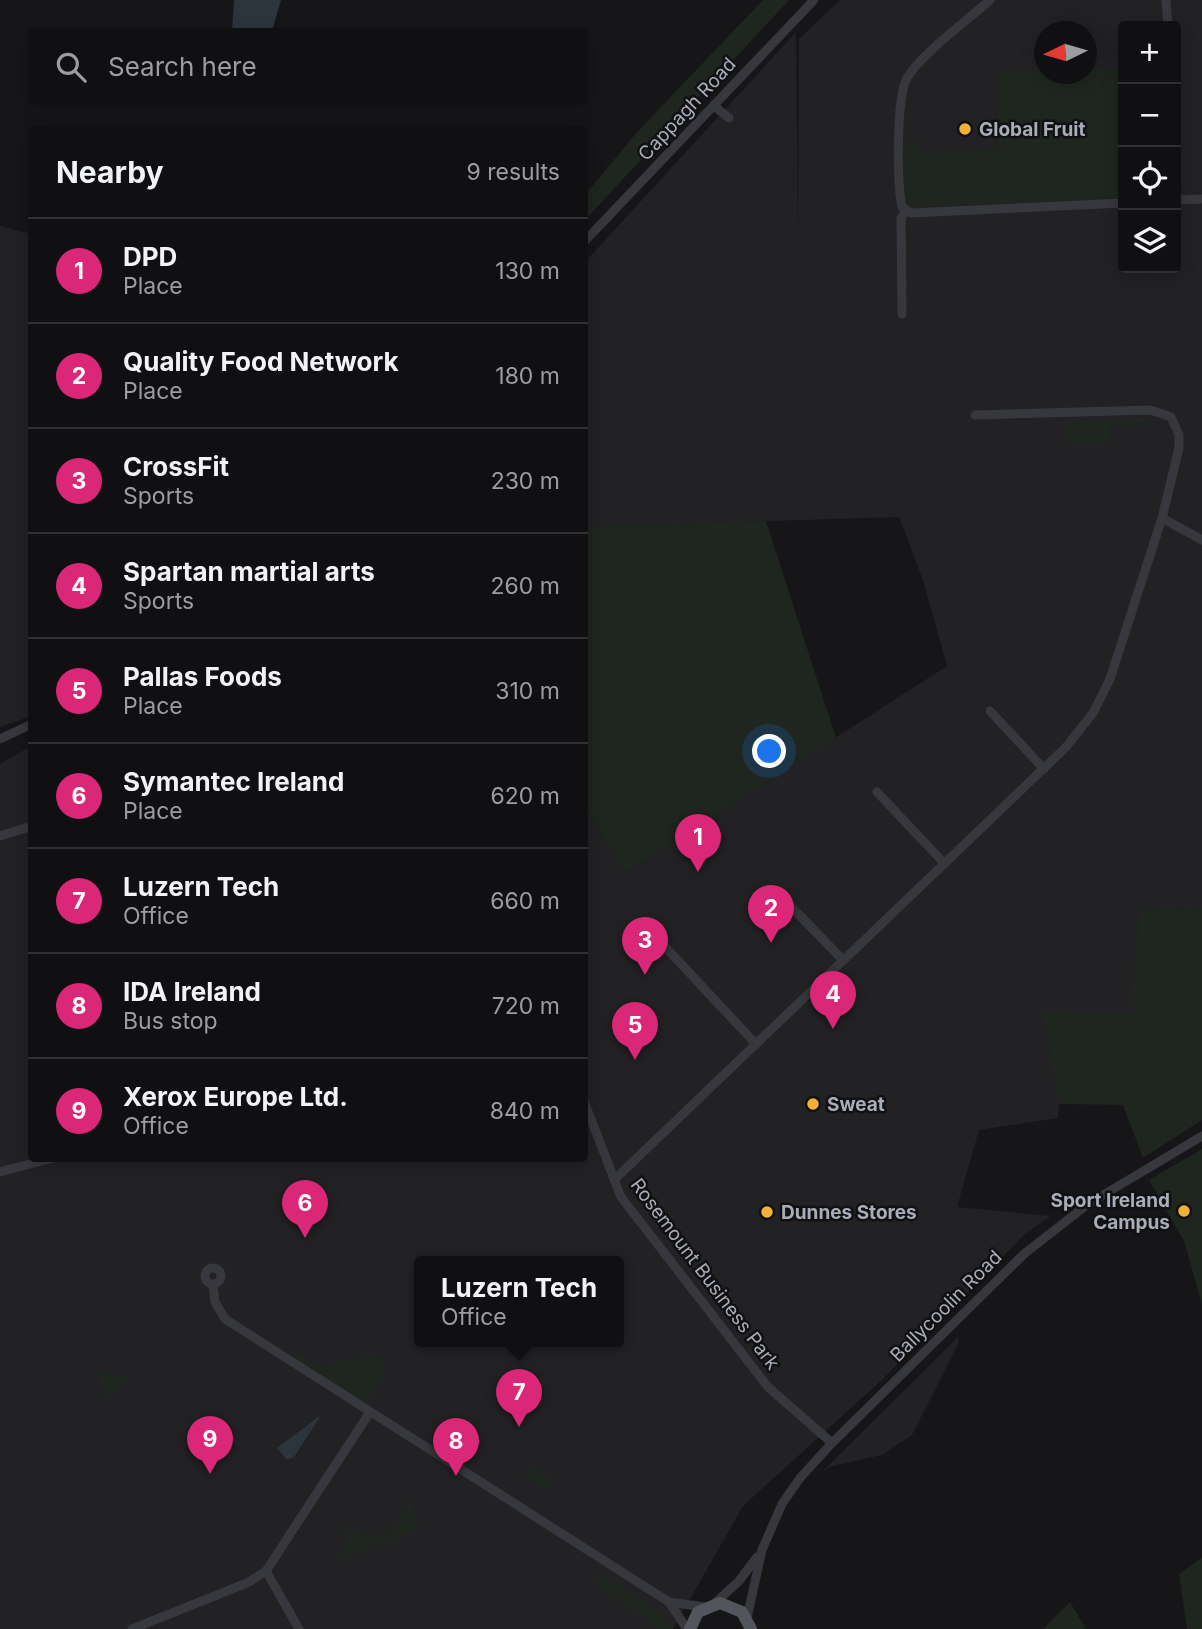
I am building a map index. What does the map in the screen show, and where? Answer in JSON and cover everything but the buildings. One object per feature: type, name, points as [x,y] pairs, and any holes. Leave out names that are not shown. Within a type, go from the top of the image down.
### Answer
[{"type":"main road","points":[[688,1629],[694,1618],[709,1605],[736,1607],[749,1623]]},
{"type":"street","name":"Cappagh Road","points":[[588,239],[814,0]]},
{"type":"street","points":[[905,212],[901,203],[903,87],[915,68],[990,0]]},
{"type":"street","points":[[1166,0],[1168,21]]},
{"type":"street","points":[[714,106],[729,118]]},
{"type":"street","points":[[1181,200],[1202,199]]},
{"type":"street","points":[[905,212],[1118,203]]},
{"type":"street","points":[[902,314],[901,218],[905,212]]},
{"type":"street","name":"Rosemount Business Park","points":[[614,1180],[1044,769],[1080,731],[1101,699],[1162,518],[1180,441],[1175,422],[1166,413],[1151,410],[975,415]]},
{"type":"street","points":[[1162,518],[1202,540]]},
{"type":"street","points":[[990,711],[1044,769]]},
{"type":"street","points":[[0,739],[28,726]]},
{"type":"street","points":[[877,792],[944,863]]},
{"type":"street","points":[[0,836],[28,827]]},
{"type":"street","points":[[775,890],[842,960]]},
{"type":"street","points":[[653,934],[756,1044]]},
{"type":"street","name":"Rosemount Business Park","points":[[588,1120],[621,1197],[768,1387],[832,1443]]},
{"type":"street","name":"Ballycoolin Road","points":[[709,1605],[739,1581],[762,1550],[790,1492],[832,1443],[1032,1247],[1088,1204],[1202,1136]]},
{"type":"street","points":[[0,1172],[38,1162]]},
{"type":"street","points":[[213,1284],[215,1302],[225,1319],[669,1602],[688,1629]]},
{"type":"street","points":[[132,1629],[247,1583],[266,1571],[370,1412]]},
{"type":"street","name":"Ballycoolin Road","points":[[749,1623],[762,1550]]},
{"type":"street","points":[[266,1571],[299,1629]]},
{"type":"street","points":[[669,1602],[709,1605]]},
{"type":"shaded area","points":[[234,0],[281,0],[273,28],[232,28]]},
{"type":"shaded area","points":[[763,0],[789,0],[588,217],[588,191],[638,131]]},
{"type":"shaded area","points":[[840,0],[1202,0],[1202,909],[1139,908],[1132,1013],[1059,1104],[1058,1118],[979,1130],[957,1207],[1051,1216],[1025,1234],[883,1379],[743,1506],[673,1629],[0,1629],[0,764],[28,748],[28,1162],[588,1162],[588,812],[625,873],[947,666],[923,580],[899,517],[588,527],[588,259],[796,32],[798,239],[799,39]]},
{"type":"shaded area","points":[[1118,66],[1118,199],[910,207],[904,199],[903,144],[919,142],[922,153],[1000,149],[997,72],[1034,70],[1034,84],[1097,84],[1097,67]]},
{"type":"shaded area","points":[[0,226],[28,233],[28,717],[0,727]]},
{"type":"shaded area","points":[[1149,419],[1149,423],[1123,424],[1123,429],[1120,424],[1110,424],[1110,442],[1127,443],[1068,444],[1068,421]]},
{"type":"shaded area","points":[[766,521],[836,738],[625,873],[588,812],[588,527]]},
{"type":"shaded area","points":[[1139,908],[1202,909],[1202,1120],[1143,1158],[1123,1105],[1059,1104],[1043,1010],[1131,1013]]},
{"type":"shaded area","name":"Sport Ireland Campus","points":[[1202,1149],[1202,1304],[1184,1241],[1149,1180]]},
{"type":"shaded area","points":[[958,1337],[959,1342],[912,1435],[882,1455],[832,1466],[822,1472]]},
{"type":"shaded area","points":[[378,1353],[381,1375],[378,1390],[368,1399],[360,1400],[293,1358],[296,1354],[316,1366],[324,1366]]},
{"type":"shaded area","points":[[99,1372],[131,1379],[104,1399]]},
{"type":"shaded area","points":[[321,1415],[294,1457],[287,1460],[277,1448]]},
{"type":"shaded area","points":[[534,1464],[553,1480],[546,1489],[523,1478]]},
{"type":"shaded area","points":[[412,1498],[418,1528],[389,1544],[376,1543],[339,1562],[336,1556],[346,1548],[349,1538],[347,1529],[340,1531],[339,1524],[364,1534],[377,1536],[391,1533]]},
{"type":"shaded area","points":[[1202,1558],[1202,1629],[1187,1629],[1179,1574]]},
{"type":"shaded area","points":[[602,1574],[662,1614],[673,1629],[655,1629],[646,1618],[597,1587],[593,1579]]},
{"type":"shaded area","points":[[1070,1602],[1086,1629],[1043,1629]]},
{"type":"place","name":"Global Fruit","points":[[965,129]]},
{"type":"place","name":"DPD","points":[[698,872]]},
{"type":"place","name":"Quality Food Network","points":[[771,943]]},
{"type":"place","name":"CrossFit","points":[[645,975]]},
{"type":"place","name":"Spartan martial arts","points":[[833,1029]]},
{"type":"place","name":"Pallas Foods","points":[[635,1060]]},
{"type":"place","name":"Sweat","points":[[813,1104]]},
{"type":"place","name":"Sport Ireland Campus","points":[[1184,1211]]},
{"type":"place","name":"Dunnes Stores","points":[[767,1212]]},
{"type":"place","name":"Symantec Ireland","points":[[305,1238]]},
{"type":"place","name":"Luzern Tech","points":[[519,1427]]},
{"type":"place","name":"Xerox Europe Ltd.","points":[[210,1474]]},
{"type":"place","name":"IDA Ireland","points":[[456,1476]]}]
